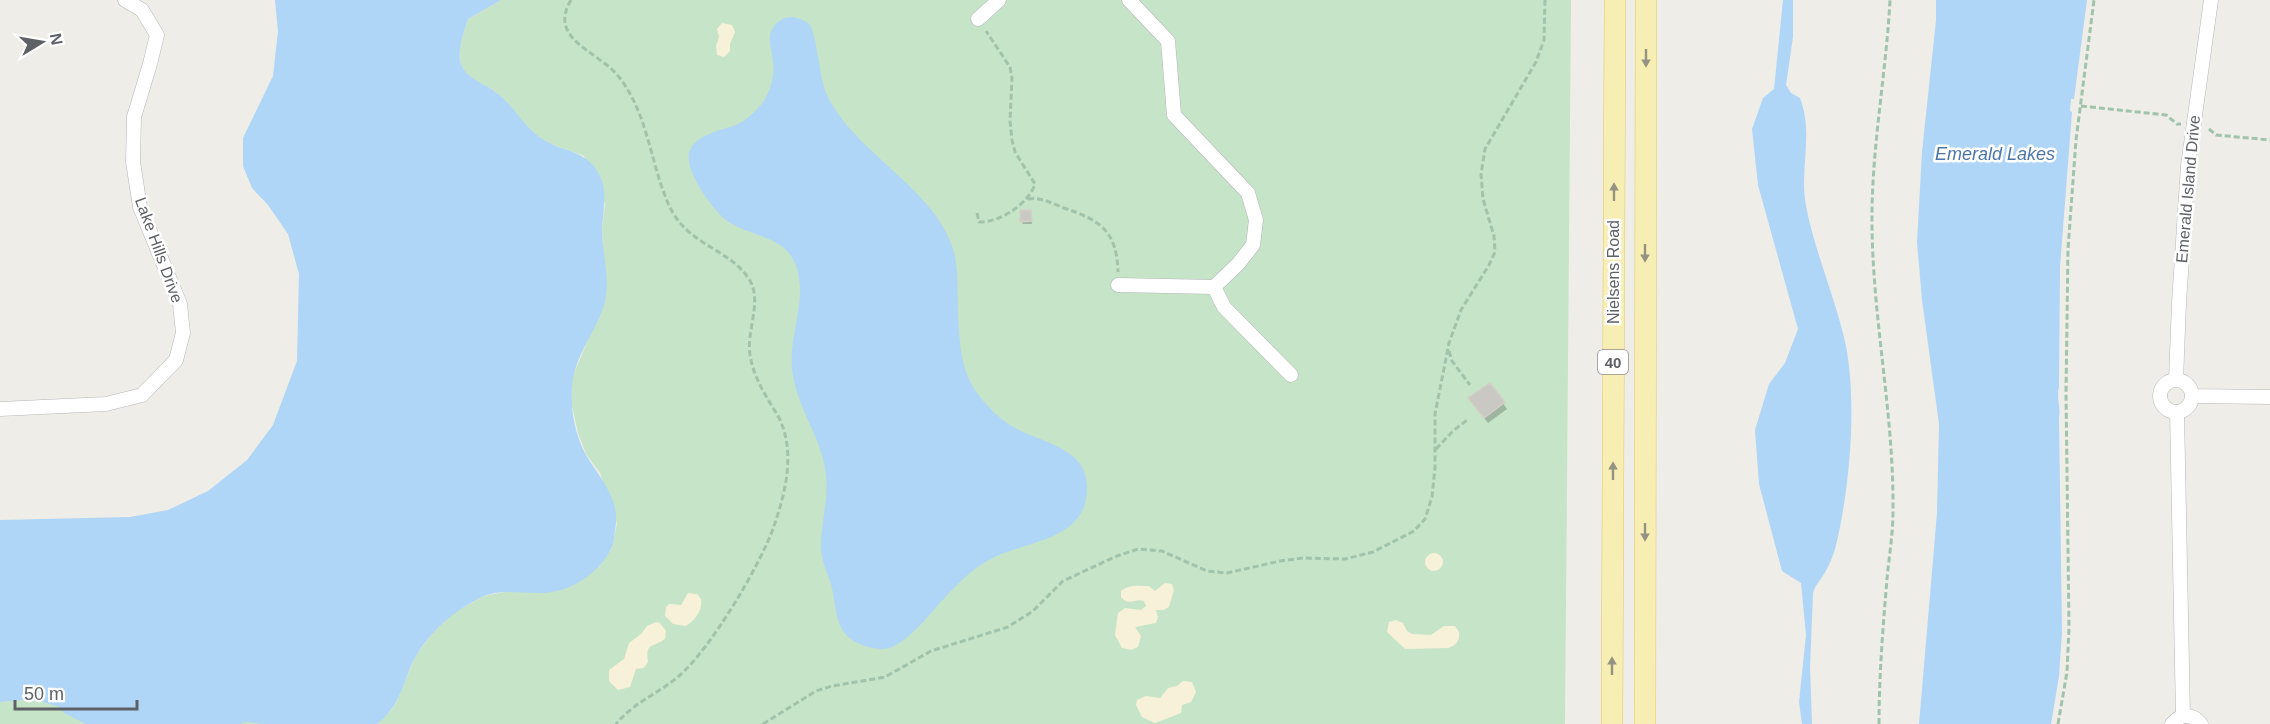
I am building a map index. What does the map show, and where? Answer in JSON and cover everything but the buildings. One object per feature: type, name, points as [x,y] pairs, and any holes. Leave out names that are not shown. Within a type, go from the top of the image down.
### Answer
[{"type":"main road","name":"Nielsens Road","points":[[1611,724],[1615,0]]},
{"type":"main road","name":"Nielsens Road","points":[[1645,724],[1646,0]]},
{"type":"street","name":"Lake Hills Drive","points":[[0,409],[106,404],[142,395],[176,360],[183,333],[180,304],[140,207],[133,162],[134,117],[157,35],[142,10],[125,0]]},
{"type":"street","points":[[978,19],[999,0]]},
{"type":"street","points":[[1118,285],[1214,287],[1238,264],[1253,245],[1256,220],[1248,193],[1174,115],[1168,41],[1129,0]]},
{"type":"street","name":"Emerald Island Drive","points":[[2176,380],[2178,303],[2188,166],[2211,0]]},
{"type":"street","points":[[1214,287],[1224,307],[1291,375]]},
{"type":"street","points":[[2176,380],[2188,386],[2192,396],[2187,408],[2177,412],[2164,406],[2160,395],[2164,386],[2176,380]]},
{"type":"street","points":[[2192,396],[2270,398]]},
{"type":"street","points":[[2177,412],[2177,720],[2194,717],[2201,724]]},
{"type":"path","points":[[571,0],[564,11],[564,27],[574,40],[606,62],[620,78],[635,102],[645,126],[669,205],[682,226],[696,239],[742,270],[751,282],[754,295],[749,353],[755,378],[779,418],[788,443],[787,471],[773,528],[732,606],[699,654],[682,673],[634,706],[616,724]]},
{"type":"path","points":[[763,724],[816,691],[831,686],[885,677],[931,651],[1008,627],[1033,611],[1063,581],[1117,556],[1138,549],[1162,551],[1207,571],[1227,573],[1303,558],[1345,559],[1373,552],[1414,531],[1425,519],[1432,497],[1436,414],[1448,348],[1461,310],[1495,252],[1494,236],[1483,199],[1481,174],[1485,149],[1536,62],[1544,40],[1545,0]]},
{"type":"path","points":[[1879,724],[1884,612],[1893,513],[1892,453],[1875,294],[1872,225],[1875,140],[1888,39],[1890,0]]},
{"type":"path","points":[[2058,724],[2067,672],[2069,628],[2066,394],[2068,249],[2080,106],[2094,0]]},
{"type":"path","points":[[977,213],[980,222],[987,222],[1008,213],[1026,200],[1035,184],[1015,152],[1012,140],[1010,67],[978,19]]},
{"type":"path","points":[[2080,106],[2166,115],[2177,123],[2211,129],[2216,135],[2270,140]]},
{"type":"path","points":[[1026,200],[1047,200],[1092,219],[1102,226],[1112,238],[1117,251],[1118,285]]},
{"type":"path","points":[[1448,348],[1452,361],[1470,385]]},
{"type":"path","points":[[1435,451],[1453,431],[1467,420]]},
{"type":"green space","points":[[501,0],[1571,0],[1565,724],[374,724],[390,712],[397,701],[415,657],[433,632],[455,612],[484,596],[510,591],[551,592],[599,566],[612,548],[617,523],[600,473],[586,454],[578,433],[571,401],[572,378],[588,340],[603,247],[602,228],[605,204],[584,156],[538,136],[525,125],[497,93],[465,72],[460,60],[460,50],[468,19]]},
{"type":"green space","points":[[23,700],[264,724],[0,724],[0,702]]},
{"type":"sand","points":[[722,23],[732,25],[735,32],[730,51],[724,57],[717,55],[716,46],[719,37],[717,29]]},
{"type":"sand","points":[[1434,553],[1440,556],[1443,562],[1440,568],[1434,571],[1428,568],[1425,562],[1428,556]]},
{"type":"sand","points":[[1165,583],[1172,584],[1174,590],[1169,607],[1156,610],[1158,617],[1156,623],[1135,627],[1141,636],[1138,647],[1131,650],[1122,648],[1115,635],[1118,613],[1125,608],[1141,610],[1146,606],[1144,601],[1124,600],[1121,597],[1121,591],[1127,587],[1149,586],[1155,591]]},
{"type":"sand","points":[[688,593],[697,594],[701,599],[700,611],[686,626],[673,624],[665,616],[666,607],[669,604],[681,605]]},
{"type":"sand","points":[[1396,620],[1403,623],[1407,631],[1412,634],[1431,635],[1444,626],[1455,626],[1459,632],[1458,640],[1448,648],[1405,649],[1387,632],[1389,622]]},
{"type":"sand","points":[[656,622],[660,623],[666,631],[665,639],[649,648],[648,662],[644,668],[636,669],[630,687],[618,690],[609,681],[609,670],[624,659],[629,643],[647,626]]},
{"type":"sand","points":[[1183,681],[1192,682],[1196,692],[1191,702],[1182,705],[1181,713],[1155,723],[1142,717],[1136,705],[1137,700],[1146,696],[1160,698],[1168,688],[1177,686]]},
{"type":"water","points":[[275,0],[501,0],[468,19],[460,51],[462,67],[469,76],[501,96],[537,135],[551,144],[584,158],[596,169],[603,183],[602,239],[607,279],[606,298],[576,366],[572,386],[572,403],[576,430],[582,447],[608,490],[615,509],[616,520],[612,547],[594,571],[570,587],[543,593],[490,594],[472,602],[453,615],[436,629],[422,647],[394,705],[377,724],[246,722],[240,724],[86,724],[64,713],[59,707],[43,702],[23,700],[0,702],[0,520],[130,517],[168,510],[208,491],[247,460],[273,425],[297,361],[299,274],[288,234],[268,205],[252,188],[243,166],[243,138],[273,76],[278,31]]},
{"type":"water","points":[[1783,0],[1793,0],[1793,37],[1786,85],[1791,93],[1800,98],[1804,112],[1806,206],[1842,328],[1851,393],[1848,472],[1841,522],[1831,560],[1813,593],[1810,667],[1812,724],[1802,724],[1799,702],[1806,635],[1801,583],[1782,571],[1759,484],[1755,430],[1769,384],[1785,363],[1798,329],[1758,185],[1752,129],[1763,98],[1774,89]]},
{"type":"water","name":"Emerald Lakes","points":[[1936,0],[2087,0],[2074,99],[2071,99],[2070,111],[2072,112],[2060,267],[2058,395],[2062,632],[2059,676],[2051,724],[1919,724],[1937,513],[1939,424],[1922,300],[1917,242],[1922,152],[1936,20]]},
{"type":"water","points":[[794,17],[809,24],[812,29],[824,87],[839,115],[855,134],[928,206],[942,225],[952,246],[957,270],[961,352],[966,372],[975,390],[988,407],[1005,422],[1072,456],[1080,464],[1087,488],[1085,505],[1068,527],[1056,535],[986,561],[957,584],[909,636],[886,649],[871,648],[856,642],[842,629],[822,557],[821,542],[827,487],[825,468],[818,443],[798,394],[792,368],[800,300],[799,278],[795,264],[789,253],[781,246],[737,226],[720,215],[706,198],[690,167],[690,150],[699,139],[747,119],[764,101],[773,77],[770,41],[772,29],[780,20]]}]
